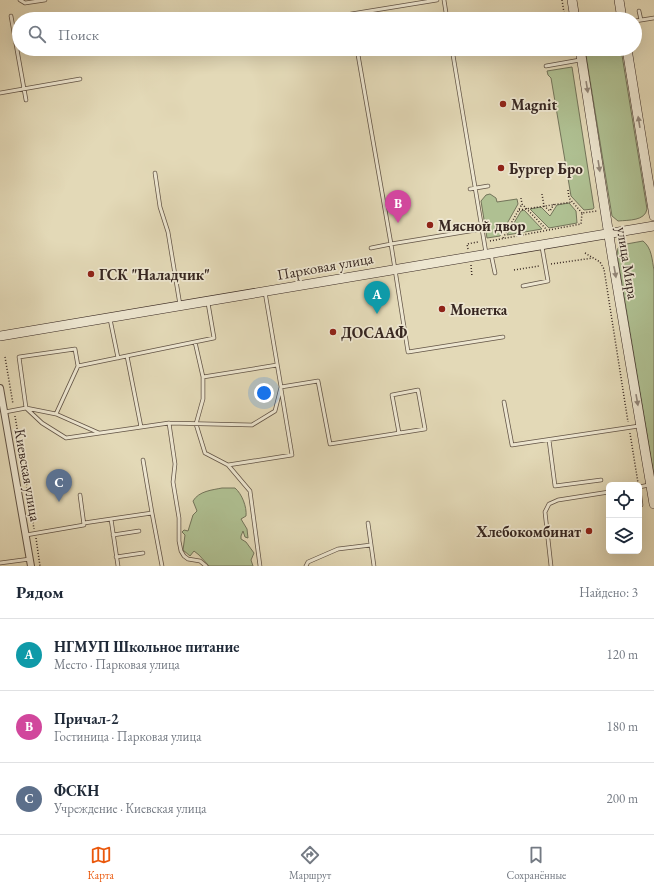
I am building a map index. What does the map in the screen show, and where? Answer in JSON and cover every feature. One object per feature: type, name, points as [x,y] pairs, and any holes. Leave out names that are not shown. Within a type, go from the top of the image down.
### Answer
[{"type":"main road","points":[[572,0],[574,12]]},
{"type":"main road","points":[[619,0],[620,12]]},
{"type":"main road","name":"улица Мира","points":[[581,56],[654,504]]},
{"type":"main road","points":[[628,56],[654,216]]},
{"type":"main road","name":"Парковая улица","points":[[0,336],[654,226]]},
{"type":"street","name":"Киевская улица","points":[[0,388],[31,566]]},
{"type":"lane","points":[[20,0],[25,4],[45,0]]},
{"type":"lane","points":[[363,12],[437,0]]},
{"type":"lane","points":[[444,0],[446,12]]},
{"type":"lane","points":[[11,16],[12,22]]},
{"type":"lane","points":[[642,20],[654,18]]},
{"type":"lane","points":[[18,56],[26,100]]},
{"type":"lane","points":[[358,56],[408,352],[503,337]]},
{"type":"lane","points":[[453,56],[484,242],[495,273]]},
{"type":"lane","points":[[546,66],[582,60]]},
{"type":"lane","points":[[0,93],[80,79]]},
{"type":"lane","points":[[155,173],[160,206],[168,232],[180,305]]},
{"type":"lane","points":[[470,189],[488,186]]},
{"type":"lane","points":[[371,248],[482,229]]},
{"type":"lane","points":[[523,286],[548,281],[541,244]]},
{"type":"lane","points":[[228,465],[292,455],[265,291]]},
{"type":"lane","points":[[78,366],[214,338],[207,300]]},
{"type":"lane","points":[[110,317],[118,358]]},
{"type":"lane","points":[[195,342],[203,377],[203,399],[196,424],[205,453],[228,465],[250,491],[260,566]]},
{"type":"lane","points":[[56,414],[78,366],[75,349],[19,358],[26,408],[42,424],[66,438],[169,423],[252,425],[276,411],[281,387]]},
{"type":"lane","points":[[126,356],[141,427]]},
{"type":"lane","points":[[203,377],[277,365]]},
{"type":"lane","points":[[281,387],[318,381],[330,444],[400,433],[425,429],[418,390],[392,395],[400,433]]},
{"type":"lane","points":[[504,402],[512,445],[641,426]]},
{"type":"lane","points":[[4,412],[26,408],[56,414],[98,433]]},
{"type":"lane","points":[[169,423],[175,464],[173,482],[179,518],[179,541],[181,551],[188,559],[200,561],[206,566]]},
{"type":"lane","points":[[549,440],[555,486],[601,480]]},
{"type":"lane","points":[[143,460],[162,566]]},
{"type":"lane","points":[[642,486],[651,485]]},
{"type":"lane","points":[[551,566],[544,512],[549,504],[558,500],[606,492]]},
{"type":"lane","points":[[80,495],[84,523]]},
{"type":"lane","points":[[26,534],[84,525],[84,523],[152,513]]},
{"type":"lane","points":[[111,519],[118,566]]},
{"type":"lane","points":[[368,523],[374,566]]},
{"type":"lane","points":[[113,535],[139,531]]},
{"type":"lane","points":[[306,566],[308,562],[338,549],[371,545]]},
{"type":"lane","points":[[116,558],[143,553]]},
{"type":"lane","points":[[0,563],[30,559]]},
{"type":"path","points":[[562,0],[564,12]]},
{"type":"path","points":[[472,277],[467,244],[581,224],[582,213],[569,198],[568,190]]},
{"type":"path","points":[[542,194],[544,206],[550,211],[554,204]]},
{"type":"path","points":[[521,198],[522,204],[526,209],[547,230]]},
{"type":"path","points":[[519,210],[572,202]]},
{"type":"path","points":[[502,239],[522,204]]},
{"type":"path","points":[[582,213],[597,211]]},
{"type":"path","points":[[585,253],[600,262],[604,269],[638,482]]},
{"type":"path","points":[[514,270],[594,258]]},
{"type":"path","points":[[5,357],[40,566]]},
{"type":"green space","points":[[586,56],[622,56],[647,209],[643,216],[631,220],[618,221],[612,216]]},
{"type":"green space","points":[[572,67],[593,209],[584,210],[571,196],[551,78],[547,71]]},
{"type":"green space","points":[[490,194],[496,198],[497,202],[517,199],[518,204],[500,236],[487,238],[481,201],[486,195]]},
{"type":"green space","points":[[569,203],[576,211],[577,223],[549,228],[530,209],[541,207],[550,216],[557,205]]},
{"type":"green space","points":[[524,210],[542,229],[507,235],[521,211]]},
{"type":"green space","points":[[643,241],[650,251],[654,270],[654,475],[617,254],[618,248],[621,245]]},
{"type":"green space","points":[[222,488],[235,488],[244,501],[246,516],[241,519],[247,529],[248,538],[245,537],[243,531],[241,539],[246,542],[254,553],[251,560],[253,566],[209,566],[194,551],[190,556],[183,550],[185,535],[182,532],[184,530],[188,531],[193,515],[197,511],[193,501],[202,493]]},
{"type":"place","name":"Magnit","points":[[503,104]]},
{"type":"place","name":"Бургер Бро","points":[[501,168]]},
{"type":"place","name":"Причал-2","points":[[398,223]]},
{"type":"place","name":"Мясной двор","points":[[430,225]]},
{"type":"place","name":"ГСК \"Наладчик\"","points":[[91,274]]},
{"type":"place","name":"Монетка","points":[[442,309]]},
{"type":"place","name":"НГМУП Школьное питание","points":[[377,314]]},
{"type":"place","name":"ДОСААФ","points":[[333,332]]},
{"type":"place","name":"ФСКН","points":[[59,502]]},
{"type":"place","name":"Хлебокомбинат","points":[[589,531]]}]
